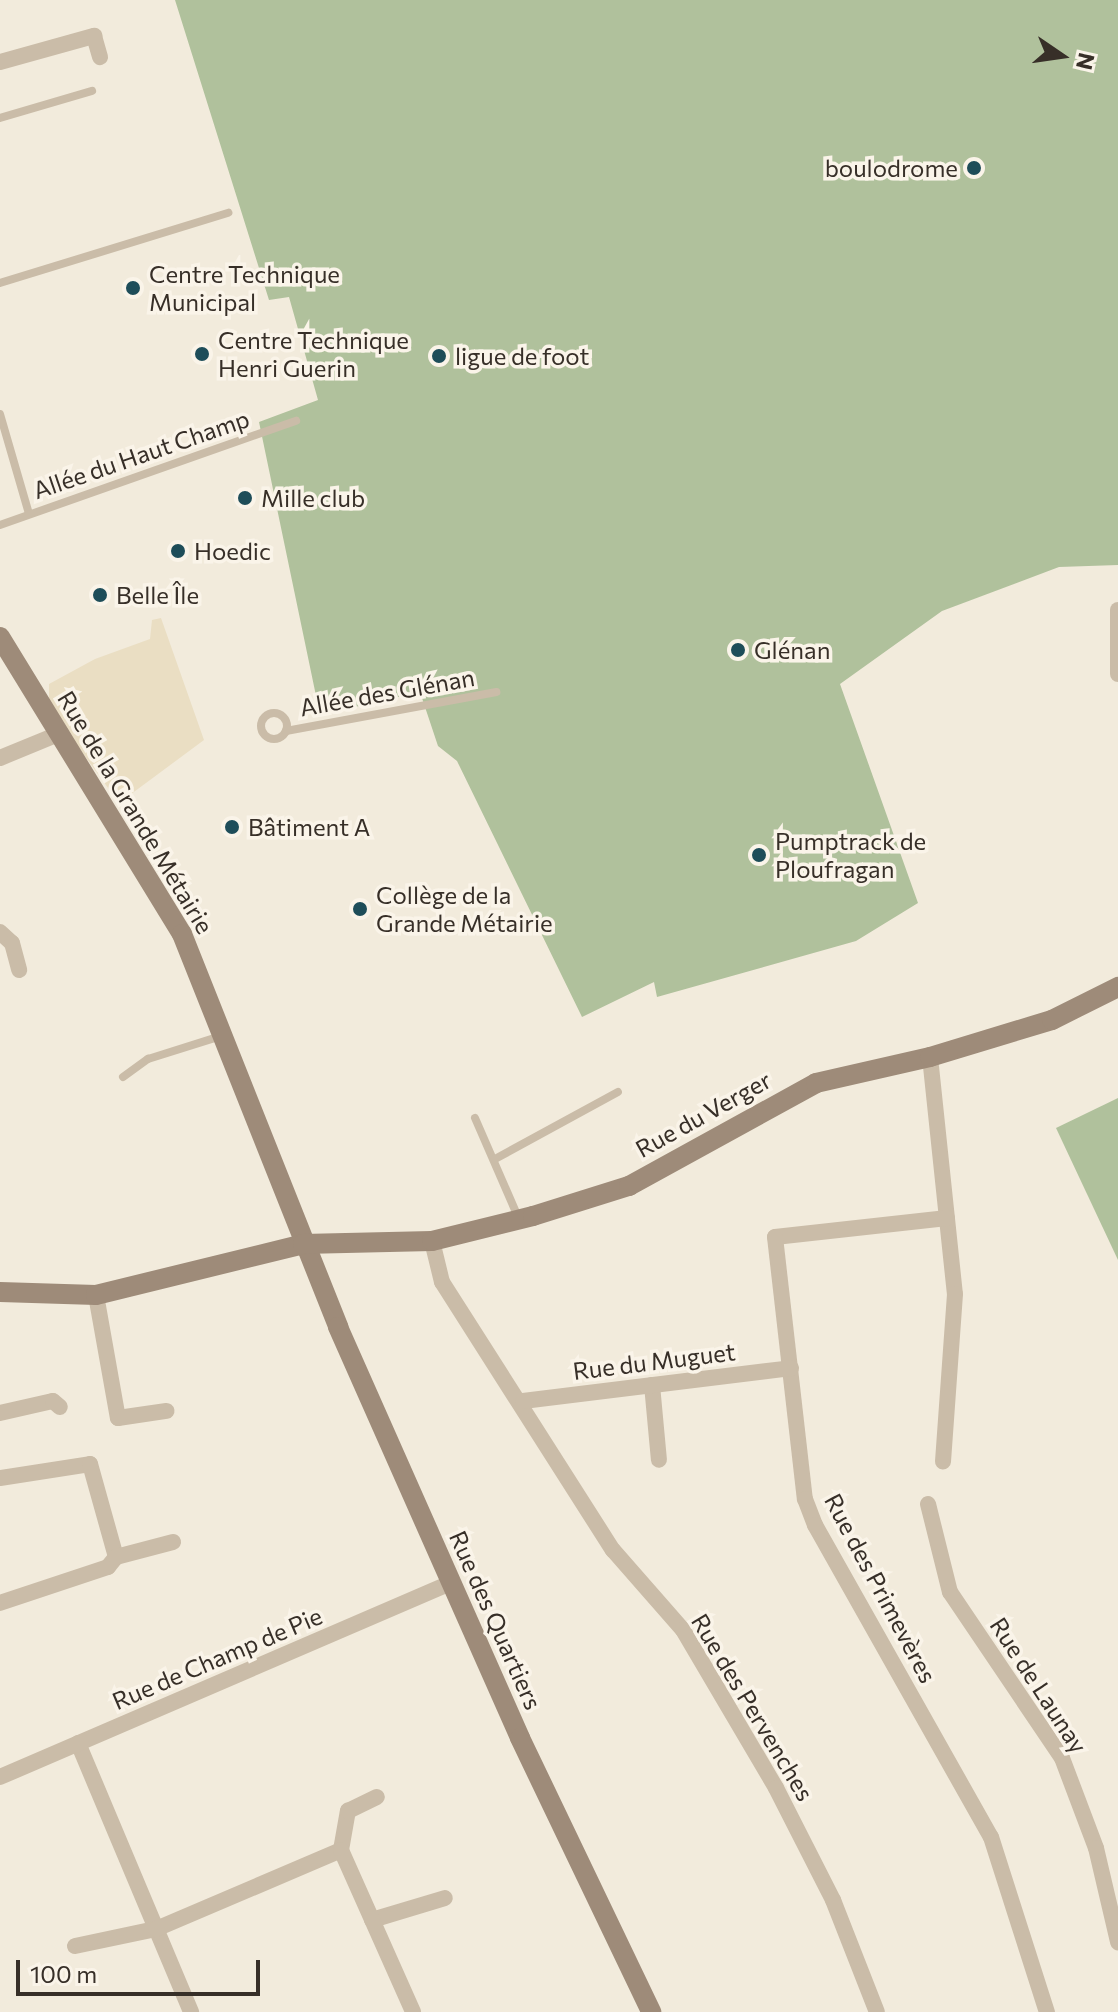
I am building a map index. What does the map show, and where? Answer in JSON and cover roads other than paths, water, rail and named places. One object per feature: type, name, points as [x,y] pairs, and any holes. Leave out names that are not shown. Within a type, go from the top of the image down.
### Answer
[{"type":"main road","name":"Rue de la Grande Métairie","points":[[0,637],[182,934],[303,1244]]},
{"type":"main road","name":"Rue du Verger","points":[[0,1292],[96,1295],[303,1244],[432,1241],[519,1220],[629,1186],[816,1083],[930,1057],[1052,1020],[1118,987]]},
{"type":"main road","name":"Rue des Quartiers","points":[[303,1244],[520,1738],[651,2012]]},
{"type":"street","points":[[0,62],[94,36],[100,57]]},
{"type":"street","points":[[1118,610],[1118,674]]},
{"type":"street","points":[[0,758],[61,733]]},
{"type":"street","points":[[0,932],[12,943],[19,970]]},
{"type":"street","points":[[930,1057],[955,1294],[943,1462]]},
{"type":"street","name":"Rue des Primevères","points":[[947,1218],[775,1237],[805,1499],[815,1525],[991,1837],[1047,2012]]},
{"type":"street","name":"Rue des Pervenches","points":[[432,1241],[442,1282],[523,1401],[613,1550],[683,1630],[768,1775],[833,1900],[877,2012]]},
{"type":"street","points":[[96,1295],[118,1418],[166,1411]]},
{"type":"street","name":"Rue du Muguet","points":[[523,1401],[791,1368]]},
{"type":"street","points":[[652,1385],[659,1460]]},
{"type":"street","points":[[0,1413],[53,1401],[60,1407]]},
{"type":"street","points":[[0,1478],[90,1464],[116,1557]]},
{"type":"street","name":"Rue de Launay","points":[[928,1504],[950,1592],[1062,1758],[1096,1848],[1118,1942]]},
{"type":"street","points":[[0,1603],[108,1567],[116,1557],[173,1542]]},
{"type":"street","name":"Rue de Champ de Pie","points":[[0,1777],[452,1582]]},
{"type":"street","points":[[78,1743],[191,2012]]},
{"type":"street","points":[[377,1797],[348,1811],[341,1850],[413,2012]]},
{"type":"street","points":[[75,1946],[156,1929],[341,1850]]},
{"type":"street","points":[[372,1920],[445,1898]]},
{"type":"lane","points":[[0,118],[92,91]]},
{"type":"lane","points":[[0,283],[228,213]]},
{"type":"lane","points":[[0,414],[29,514]]},
{"type":"lane","name":"Allée du Haut Champ","points":[[0,525],[296,421]]},
{"type":"lane","name":"Allée des Glénan","points":[[286,731],[496,692]]},
{"type":"lane","points":[[123,1077],[148,1059],[222,1036]]},
{"type":"lane","points":[[495,1159],[618,1092]]},
{"type":"lane","points":[[475,1118],[519,1220]]},
{"type":"place","name":"boulodrome","points":[[974,168]]},
{"type":"place","name":"Centre Technique Municipal","points":[[133,288]]},
{"type":"place","name":"Centre Technique Henri Guerin","points":[[202,354]]},
{"type":"place","name":"ligue de foot","points":[[439,356]]},
{"type":"place","name":"Mille club","points":[[245,498]]},
{"type":"place","name":"Hoedic","points":[[178,551]]},
{"type":"place","name":"Belle Île","points":[[100,595]]},
{"type":"place","name":"Glénan","points":[[738,650]]},
{"type":"place","name":"Bâtiment A","points":[[232,827]]},
{"type":"place","name":"Pumptrack de Ploufragan","points":[[759,855]]},
{"type":"place","name":"Collège de la Grande Métairie","points":[[360,909]]}]
